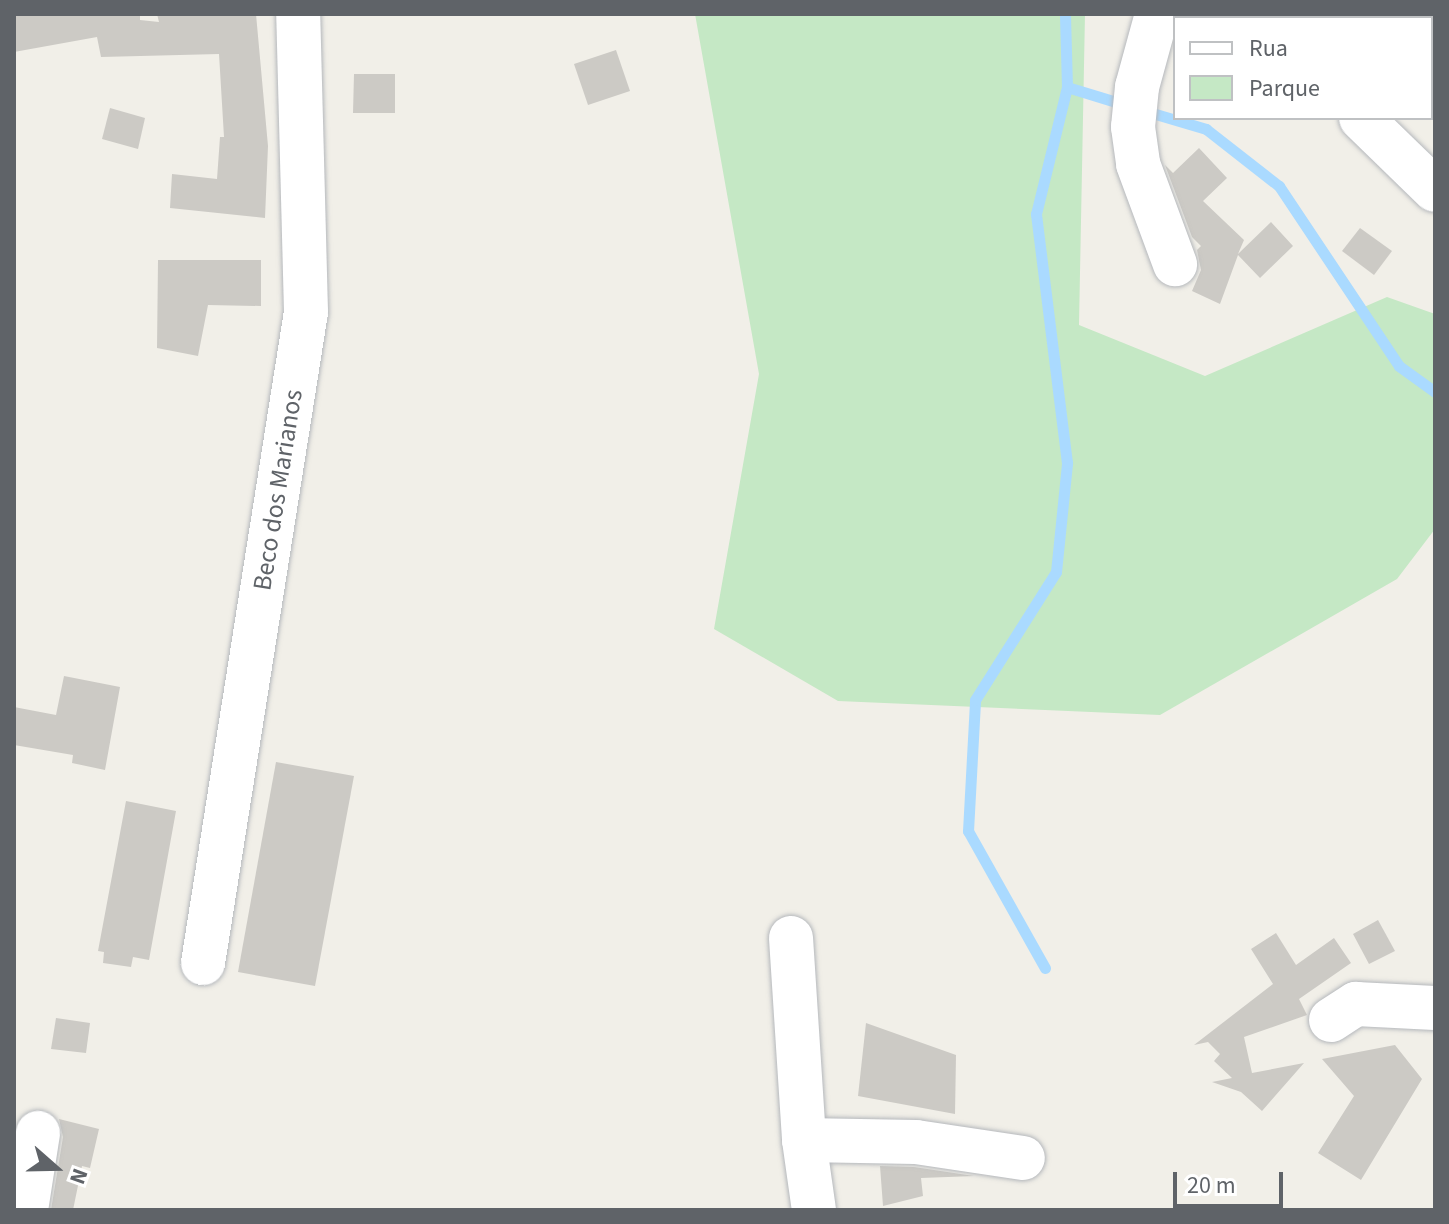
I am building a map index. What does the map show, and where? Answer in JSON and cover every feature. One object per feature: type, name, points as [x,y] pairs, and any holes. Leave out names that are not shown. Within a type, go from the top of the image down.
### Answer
[{"type":"street","name":"Beco dos Marianos","points":[[203,963],[306,312],[298,14]]},
{"type":"street","points":[[1157,14],[1135,107],[1138,164],[1175,264]]},
{"type":"street","points":[[1363,120],[1435,190]]},
{"type":"street","points":[[791,938],[804,1140],[814,1210]]},
{"type":"street","points":[[1331,1020],[1356,1004],[1435,1008]]},
{"type":"street","points":[[26,1210],[38,1133]]},
{"type":"street","points":[[804,1140],[916,1142],[1023,1158]]},
{"type":"green space","points":[[695,14],[1085,14],[1079,325],[1205,376],[1387,297],[1435,314],[1435,529],[1397,579],[1160,715],[838,701],[714,629],[759,374]]},
{"type":"building","points":[[14,14],[140,14],[140,20],[159,22],[157,14],[256,14],[268,146],[265,218],[170,208],[172,174],[217,179],[220,137],[224,137],[219,54],[101,57],[97,37],[14,52]]},
{"type":"building","points":[[616,50],[630,91],[588,105],[574,64]]},
{"type":"building","points":[[354,74],[395,74],[395,113],[353,113]]},
{"type":"building","points":[[110,108],[145,118],[138,149],[102,139]]},
{"type":"building","points":[[1199,148],[1227,178],[1203,201],[1244,240],[1238,254],[1271,222],[1293,246],[1260,278],[1238,255],[1220,304],[1192,291],[1201,270],[1197,250],[1201,246],[1192,237],[1165,165],[1173,173]]},
{"type":"building","points":[[1360,228],[1392,251],[1374,275],[1342,251]]},
{"type":"building","points":[[158,260],[261,260],[261,306],[208,305],[198,356],[157,348]]},
{"type":"building","points":[[64,676],[120,687],[105,770],[72,763],[73,755],[14,745],[14,707],[56,715]]},
{"type":"building","points":[[276,762],[354,776],[315,986],[238,972]]},
{"type":"building","points":[[126,801],[176,811],[149,960],[133,957],[131,967],[103,963],[104,952],[98,951]]},
{"type":"building","points":[[1378,920],[1395,951],[1369,964],[1353,934]]},
{"type":"building","points":[[1276,933],[1296,965],[1334,938],[1351,963],[1299,999],[1307,1015],[1244,1037],[1252,1073],[1304,1063],[1262,1111],[1241,1092],[1212,1082],[1232,1078],[1214,1061],[1220,1054],[1208,1042],[1194,1045],[1273,984],[1251,949]]},
{"type":"building","points":[[56,1018],[90,1023],[86,1053],[51,1049]]},
{"type":"building","points":[[866,1023],[956,1055],[955,1114],[858,1096]]},
{"type":"building","points":[[1395,1045],[1422,1079],[1361,1180],[1318,1153],[1354,1096],[1322,1059]]},
{"type":"building","points":[[59,1119],[99,1129],[90,1168],[82,1166],[73,1210],[51,1210],[63,1137]]},
{"type":"building","points":[[880,1166],[914,1167],[974,1176],[921,1178],[923,1196],[883,1206]]},
{"type":"waterway","points":[[1045,968],[968,831],[975,700],[1056,572],[1067,463],[1036,214],[1067,87],[1065,14]]},
{"type":"waterway","points":[[1067,87],[1126,105]]},
{"type":"waterway","points":[[1142,110],[1173,119]]},
{"type":"waterway","points":[[1176,120],[1206,129],[1279,186],[1399,366],[1435,392]]}]
